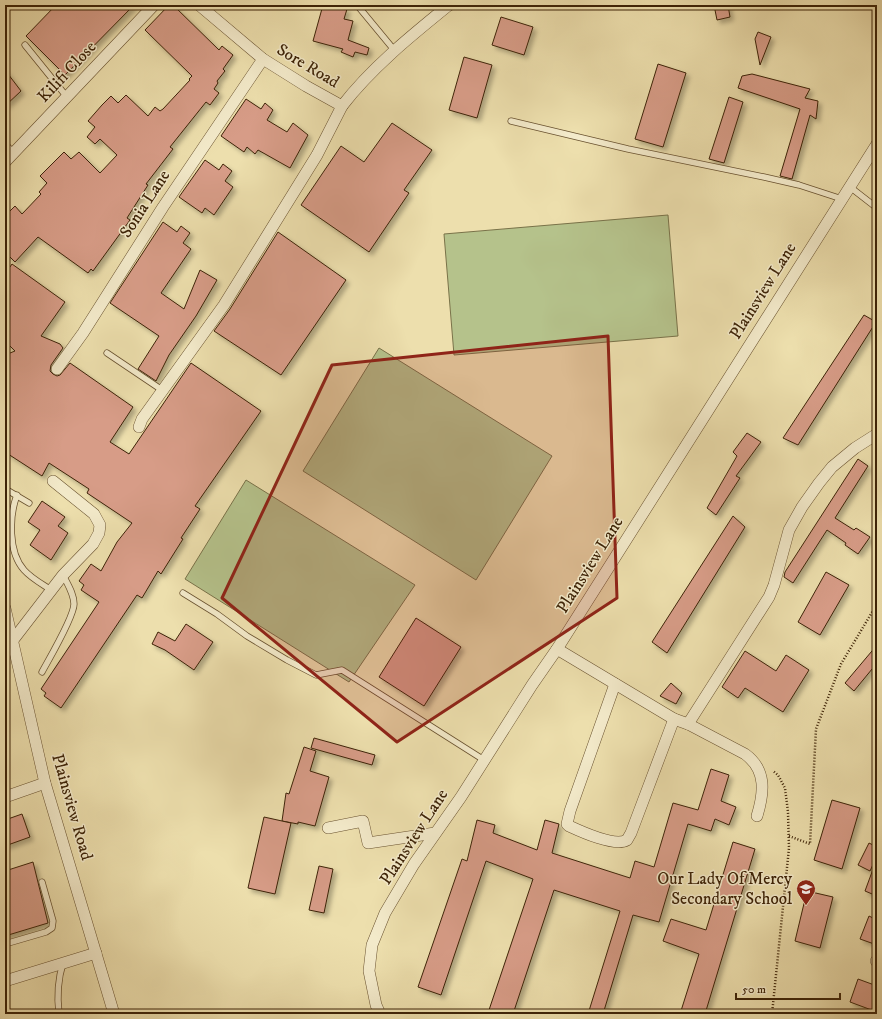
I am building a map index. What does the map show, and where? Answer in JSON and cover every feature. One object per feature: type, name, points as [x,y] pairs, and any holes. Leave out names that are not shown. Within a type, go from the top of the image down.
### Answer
[{"type":"street","name":"Kilifi Close","points":[[5,162],[154,5]]},
{"type":"street","name":"Sore Road","points":[[200,5],[263,59],[306,86],[342,106],[353,92],[448,5]]},
{"type":"street","name":"Sonia Lane","points":[[58,369],[83,333],[163,207],[263,59]]},
{"type":"street","points":[[139,427],[142,419],[162,390],[224,306],[317,155],[342,106]]},
{"type":"street","name":"Plainsview Lane","points":[[380,1014],[376,1005],[369,971],[372,945],[386,913],[414,864],[461,797],[532,685],[557,649],[877,144]]},
{"type":"street","points":[[688,724],[768,597],[774,585],[788,530],[802,507],[832,467],[855,448],[877,434]]},
{"type":"street","points":[[13,640],[63,575],[93,544],[99,534],[100,525],[94,514],[53,481]]},
{"type":"street","name":"Plainsview Road","points":[[5,608],[45,783],[114,1014]]},
{"type":"street","points":[[557,649],[674,720],[688,724],[745,754],[753,760],[758,768],[762,784],[761,804],[757,816]]},
{"type":"street","points":[[615,684],[570,811],[567,824],[569,826],[610,841],[619,842],[627,840],[674,720]]},
{"type":"street","points":[[5,797],[45,783]]},
{"type":"street","points":[[328,828],[363,821],[368,843],[435,833]]},
{"type":"street","points":[[5,981],[96,953]]},
{"type":"lane","points":[[357,5],[395,52]]},
{"type":"lane","points":[[25,44],[67,97]]},
{"type":"lane","points":[[511,121],[628,149],[800,185],[842,200]]},
{"type":"lane","points":[[5,144],[14,153]]},
{"type":"lane","points":[[850,187],[877,208]]},
{"type":"lane","points":[[107,353],[162,390]]},
{"type":"lane","points":[[8,490],[30,503]]},
{"type":"lane","points":[[16,495],[12,507],[11,523],[13,544],[18,562],[29,576],[51,590]]},
{"type":"lane","points":[[42,672],[73,612],[73,598],[63,575]]},
{"type":"lane","points":[[183,593],[217,614],[247,636],[287,660],[316,675],[342,670],[484,760]]},
{"type":"lane","points":[[5,944],[46,932],[52,928],[53,921],[42,882]]},
{"type":"lane","points":[[59,1014],[59,974],[63,963]]},
{"type":"path","points":[[789,836],[810,844],[816,729],[841,664],[877,604]]},
{"type":"path","points":[[772,771],[778,774],[785,788],[790,848],[772,1014]]},
{"type":"highlighted area","points":[[608,336],[617,598],[397,742],[222,598],[332,365]]},
{"type":"green space","points":[[668,215],[678,336],[454,355],[444,234]]},
{"type":"green space","points":[[379,348],[552,456],[476,580],[303,471]]},
{"type":"green space","points":[[246,480],[415,585],[349,682],[185,579]]},
{"type":"building","points":[[56,5],[134,5],[65,75],[26,36]]},
{"type":"building","points":[[169,5],[173,5],[219,50],[222,46],[233,55],[223,69],[225,71],[217,81],[218,83],[214,89],[219,93],[210,105],[206,102],[170,147],[173,149],[146,184],[148,185],[127,218],[130,220],[93,271],[91,269],[88,273],[38,237],[15,262],[5,252],[5,216],[15,206],[22,214],[41,194],[39,192],[47,183],[40,176],[64,152],[71,159],[79,152],[100,173],[117,155],[100,139],[95,144],[87,137],[95,127],[88,121],[102,105],[111,96],[118,103],[126,95],[148,116],[155,107],[160,111],[163,109],[190,80],[189,79],[192,76],[145,30]]},
{"type":"building","points":[[323,5],[331,5],[347,9],[344,19],[353,21],[348,40],[369,48],[367,55],[355,52],[353,57],[341,52],[343,49],[313,41]]},
{"type":"building","points":[[714,5],[728,5],[730,17],[717,20]]},
{"type":"building","points":[[501,17],[533,27],[524,55],[492,45]]},
{"type":"building","points":[[758,32],[771,37],[760,65],[755,39]]},
{"type":"building","points":[[464,57],[492,65],[477,118],[449,110]]},
{"type":"building","points":[[658,64],[686,73],[663,147],[635,139]]},
{"type":"building","points":[[5,70],[21,91],[5,106]]},
{"type":"building","points":[[752,74],[810,89],[805,98],[818,101],[816,119],[810,115],[792,179],[780,176],[800,109],[738,88],[742,76]]},
{"type":"building","points":[[729,97],[743,102],[724,163],[709,159]]},
{"type":"building","points":[[246,99],[261,109],[265,103],[273,110],[267,120],[287,132],[293,123],[308,135],[290,168],[258,150],[255,154],[247,147],[244,152],[221,136]]},
{"type":"building","points":[[392,123],[432,150],[404,190],[409,193],[369,252],[301,205],[341,146],[364,162]]},
{"type":"building","points":[[205,160],[219,170],[223,164],[232,171],[225,181],[233,187],[214,215],[205,208],[202,213],[179,197]]},
{"type":"building","points":[[163,222],[177,232],[181,226],[190,233],[183,243],[191,249],[161,293],[184,309],[200,270],[217,280],[196,316],[169,355],[156,381],[138,369],[159,336],[110,303]]},
{"type":"building","points":[[278,232],[346,280],[281,375],[214,331],[230,309]]},
{"type":"building","points":[[12,264],[65,302],[41,336],[60,344],[63,348],[51,365],[50,371],[57,376],[60,375],[70,363],[133,407],[110,442],[129,454],[191,363],[261,411],[195,506],[200,509],[181,538],[183,539],[161,574],[158,571],[142,598],[137,595],[61,708],[44,696],[46,693],[41,689],[99,602],[81,590],[84,585],[79,581],[91,564],[101,571],[117,542],[132,523],[87,493],[89,489],[49,463],[42,476],[5,452],[5,355],[15,351],[5,341],[5,274]]},
{"type":"building","points":[[864,315],[876,322],[798,445],[783,438]]},
{"type":"building","points":[[747,433],[761,442],[736,476],[740,478],[716,515],[707,508],[737,456],[733,452]]},
{"type":"building","points":[[858,459],[868,466],[835,518],[854,530],[856,528],[870,537],[858,554],[845,545],[846,543],[827,530],[793,583],[784,577],[785,572]]},
{"type":"building","points":[[42,501],[65,517],[58,526],[68,533],[51,560],[30,545],[40,530],[28,522]]},
{"type":"building","points":[[733,516],[745,527],[667,653],[652,642]]},
{"type":"building","points":[[826,572],[849,585],[820,635],[798,622]]},
{"type":"building","points":[[416,618],[461,647],[424,706],[379,677]]},
{"type":"building","points":[[186,624],[213,642],[194,670],[165,650],[152,644],[158,632],[175,641]]},
{"type":"building","points":[[877,645],[877,663],[854,691],[845,683]]},
{"type":"building","points":[[745,651],[776,671],[786,655],[809,670],[783,712],[745,688],[738,698],[722,687]]},
{"type":"building","points":[[671,683],[682,693],[676,704],[660,696]]},
{"type":"building","points":[[314,738],[375,755],[372,765],[311,748]]},
{"type":"building","points":[[304,747],[316,751],[310,771],[329,777],[315,826],[298,822],[298,824],[282,821],[286,793],[289,794]]},
{"type":"building","points":[[711,769],[729,775],[721,801],[736,807],[729,825],[715,819],[711,831],[688,824],[659,922],[633,915],[603,1014],[588,1014],[620,911],[554,890],[513,1014],[501,1014],[489,1010],[533,879],[486,861],[441,995],[418,987],[462,859],[467,861],[477,820],[495,825],[493,833],[537,850],[545,820],[559,824],[552,853],[630,878],[635,861],[654,867],[673,803],[698,810]]},
{"type":"building","points":[[832,800],[860,808],[842,869],[814,860]]},
{"type":"building","points":[[22,814],[30,837],[5,846],[5,820]]},
{"type":"building","points":[[264,817],[291,823],[275,894],[248,888]]},
{"type":"building","points":[[733,842],[755,849],[705,1014],[680,1014],[699,954],[663,941],[671,919],[706,930]]},
{"type":"building","points":[[869,843],[877,847],[877,856],[870,871],[858,865]]},
{"type":"building","points":[[877,861],[877,896],[865,891]]},
{"type":"building","points":[[33,862],[48,923],[5,936],[5,871]]},
{"type":"building","points":[[319,866],[333,869],[324,913],[309,910]]},
{"type":"building","points":[[807,891],[833,897],[820,948],[795,941]]},
{"type":"building","points":[[869,916],[877,920],[877,945],[860,939]]},
{"type":"building","points":[[858,979],[877,986],[877,1012],[850,1002]]},
{"type":"place","name":"Our Lady Of Mercy Secondary School","points":[[806,906]]}]
